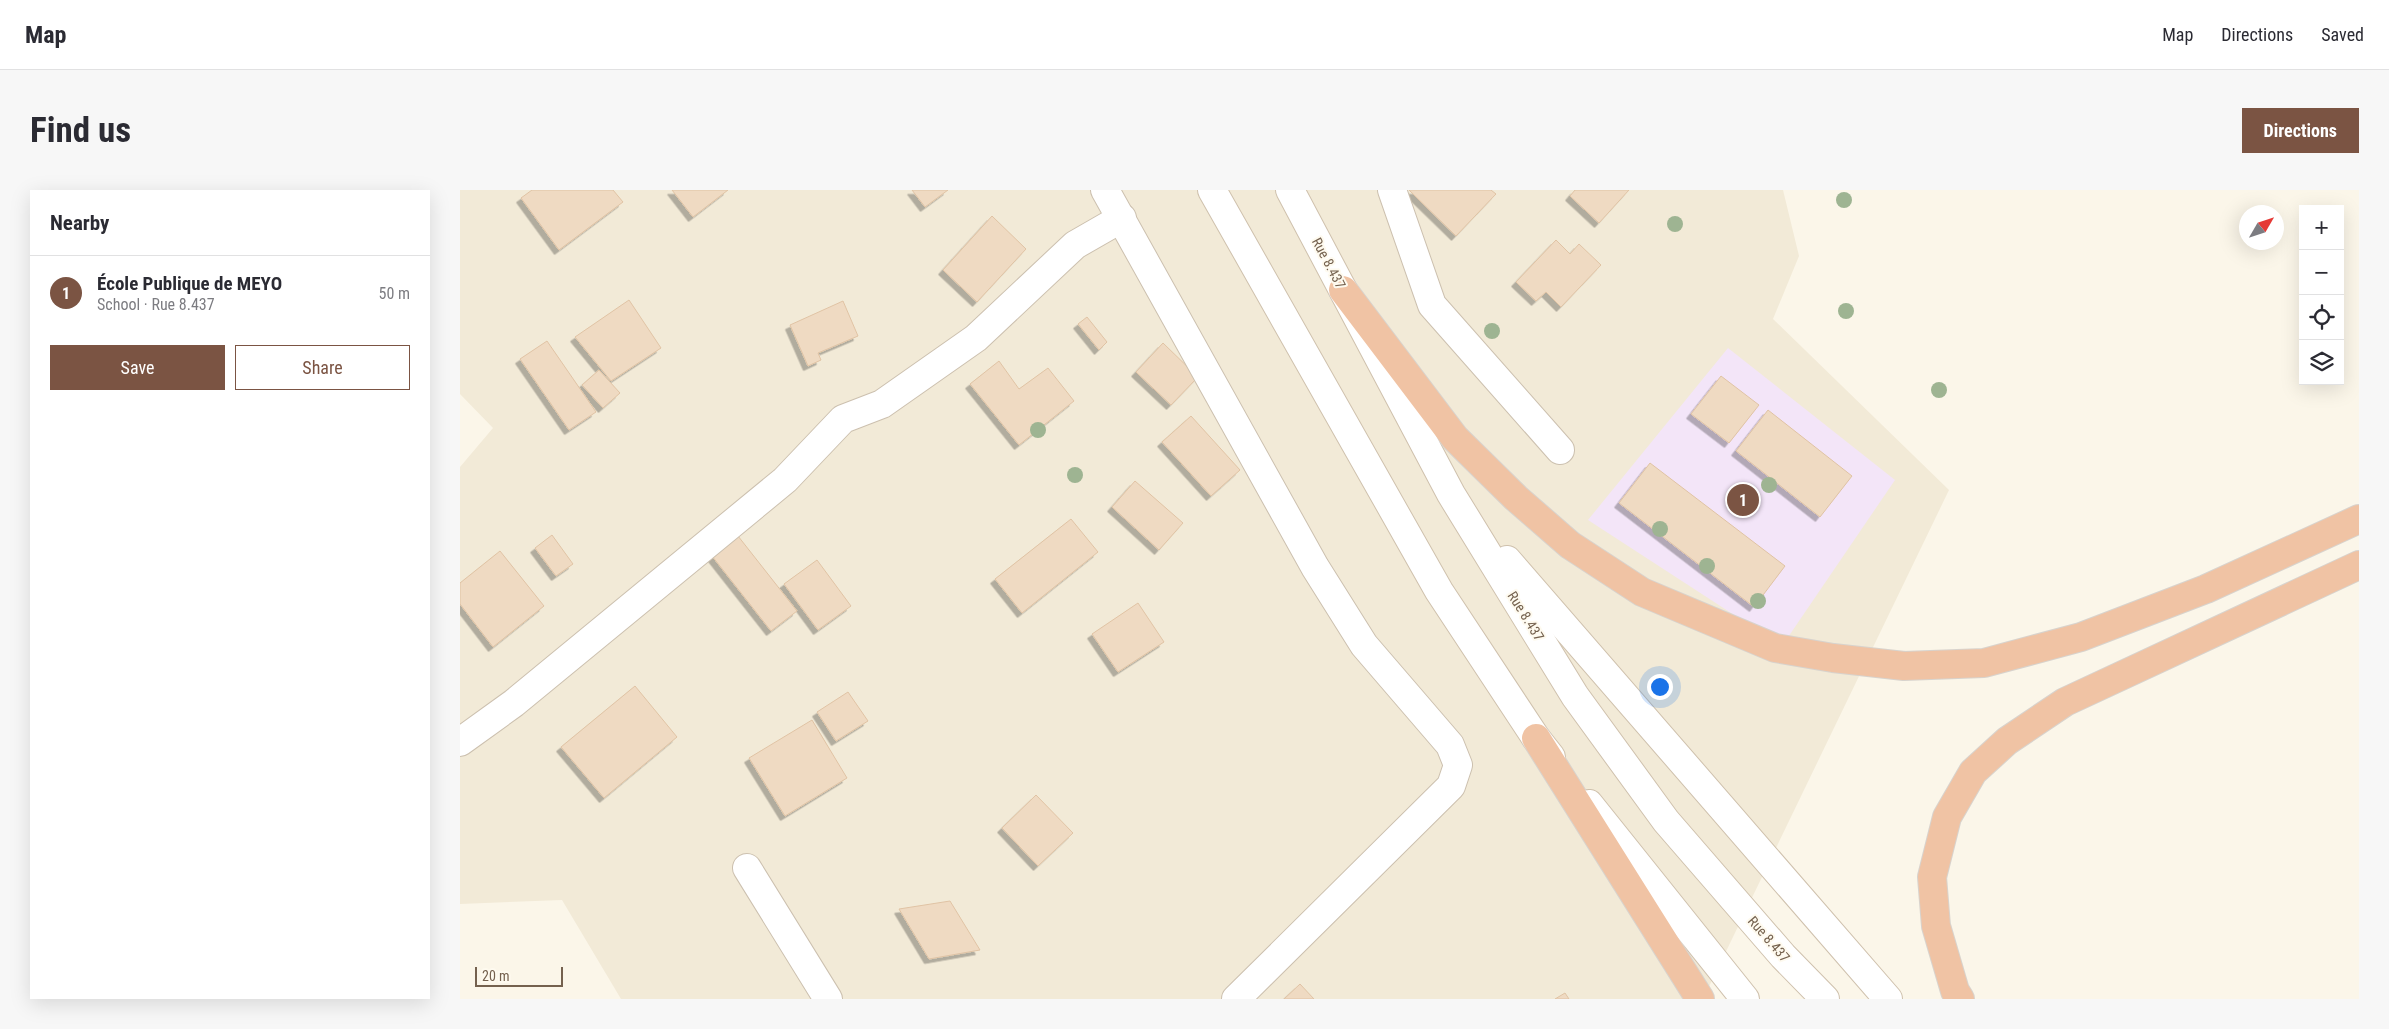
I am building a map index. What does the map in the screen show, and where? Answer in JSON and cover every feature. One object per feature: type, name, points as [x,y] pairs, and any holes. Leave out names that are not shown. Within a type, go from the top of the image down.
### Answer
[{"type":"highway","points":[[1343,290],[1455,438],[1516,498],[1570,545],[1642,592],[1775,648],[1833,658],[1904,666],[1984,663],[2080,637],[2206,589],[2359,520]]},
{"type":"highway","points":[[1960,999],[1955,991],[1936,926],[1932,877],[1946,817],[1973,772],[2007,741],[2065,702],[2359,564]]},
{"type":"highway","points":[[1536,738],[1700,999]]},
{"type":"main road","points":[[1105,190],[1315,567],[1364,645],[1450,745],[1458,765],[1451,786],[1236,999]]},
{"type":"main road","points":[[1212,190],[1439,591],[1536,738],[1745,999]]},
{"type":"main road","name":"Rue 8.437","points":[[1290,190],[1451,494],[1575,696],[1666,821],[1783,956],[1825,999]]},
{"type":"main road","points":[[1392,190],[1432,305],[1560,450]]},
{"type":"main road","points":[[460,742],[514,703],[785,480],[843,419],[882,404],[976,338],[1075,245],[1122,218]]},
{"type":"main road","points":[[1451,494],[1756,850],[1888,999]]},
{"type":"main road","points":[[747,868],[828,999]]},
{"type":"shaded area","points":[[460,190],[1783,190],[1799,256],[1773,319],[1949,490],[1703,999],[621,999],[562,900],[460,904],[460,467],[493,428],[460,394]]},
{"type":"shaded area","points":[[1728,348],[1895,480],[1782,646],[1588,520]]},
{"type":"building","points":[[532,190],[613,190],[623,202],[559,250],[521,198]]},
{"type":"building","points":[[672,190],[728,190],[693,217]]},
{"type":"building","points":[[912,190],[948,190],[925,207]]},
{"type":"building","points":[[1409,190],[1491,190],[1496,194],[1456,236]]},
{"type":"building","points":[[1575,190],[1629,190],[1599,223],[1570,196]]},
{"type":"building","points":[[992,216],[1026,249],[977,302],[943,270]]},
{"type":"building","points":[[1556,240],[1570,254],[1579,244],[1601,265],[1561,307],[1546,292],[1536,301],[1516,282]]},
{"type":"building","points":[[629,300],[661,348],[611,381],[575,337]]},
{"type":"building","points":[[843,301],[858,336],[818,353],[821,360],[808,366],[790,325]]},
{"type":"building","points":[[1087,317],[1107,342],[1099,350],[1078,324]]},
{"type":"building","points":[[547,341],[596,412],[569,430],[520,359]]},
{"type":"building","points":[[1163,343],[1198,377],[1171,405],[1136,372]]},
{"type":"building","points":[[999,361],[1019,389],[1048,368],[1074,401],[1019,445],[970,384]]},
{"type":"building","points":[[599,370],[620,393],[603,408],[582,385]]},
{"type":"building","points":[[1721,376],[1759,405],[1729,443],[1691,414]]},
{"type":"building","points":[[1768,410],[1852,476],[1820,517],[1736,451]]},
{"type":"building","points":[[1191,416],[1240,470],[1211,496],[1162,442]]},
{"type":"building","points":[[1650,463],[1785,566],[1754,607],[1619,503]]},
{"type":"building","points":[[1135,481],[1183,523],[1159,550],[1112,507]]},
{"type":"building","points":[[1071,519],[1098,552],[1022,613],[995,579]]},
{"type":"building","points":[[552,535],[573,564],[556,576],[535,548]]},
{"type":"building","points":[[738,536],[797,611],[771,631],[712,556]]},
{"type":"building","points":[[500,551],[544,606],[493,647],[460,604],[460,583]]},
{"type":"building","points":[[817,560],[851,606],[818,630],[784,584]]},
{"type":"building","points":[[1138,603],[1164,642],[1118,672],[1092,634]]},
{"type":"building","points":[[635,686],[677,737],[604,798],[561,747]]},
{"type":"building","points":[[848,692],[868,721],[836,741],[817,712]]},
{"type":"building","points":[[812,720],[847,778],[785,816],[749,758]]},
{"type":"building","points":[[1036,795],[1073,833],[1038,866],[1002,828]]},
{"type":"building","points":[[950,901],[980,950],[929,959],[899,909]]},
{"type":"building","points":[[1300,984],[1314,999],[1284,999]]},
{"type":"building","points":[[1565,993],[1569,999],[1555,999]]},
{"type":"place","name":"École Publique de MEYO","points":[[1743,500]]}]
